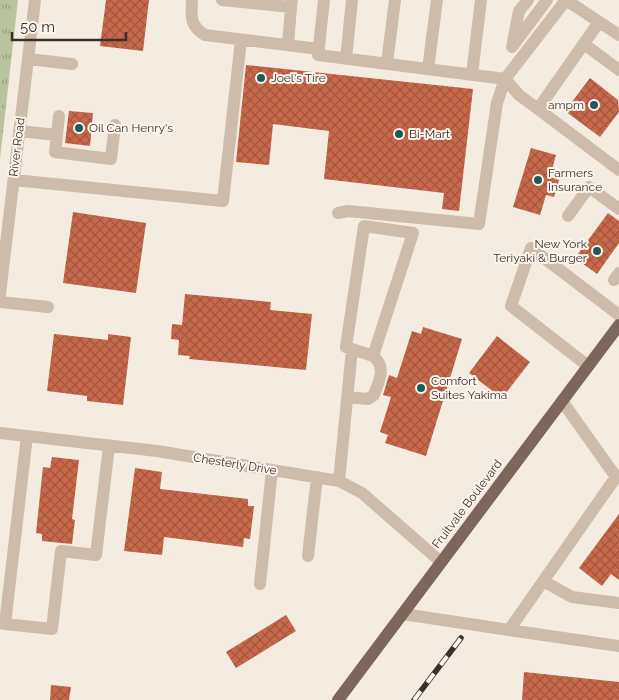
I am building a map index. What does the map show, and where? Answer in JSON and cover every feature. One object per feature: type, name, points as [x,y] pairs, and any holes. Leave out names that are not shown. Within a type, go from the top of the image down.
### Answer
[{"type":"main road","name":"Fruitvale Boulevard","points":[[338,700],[619,325]]},
{"type":"street","name":"River Road","points":[[0,294],[35,0]]},
{"type":"street","points":[[192,0],[191,20],[197,30],[205,36],[319,49]]},
{"type":"street","points":[[222,0],[292,4],[288,45]]},
{"type":"street","points":[[324,0],[318,55],[505,79],[519,95],[619,170]]},
{"type":"street","points":[[346,58],[352,0]]},
{"type":"street","points":[[387,64],[395,0]]},
{"type":"street","points":[[428,69],[437,0]]},
{"type":"street","points":[[472,74],[481,0]]},
{"type":"street","points":[[528,0],[519,11],[512,47],[547,0]]},
{"type":"street","points":[[338,213],[348,211],[479,224],[497,103],[505,79],[566,0],[619,35]]},
{"type":"street","points":[[538,109],[599,22]]},
{"type":"street","points":[[14,180],[223,200],[241,40]]},
{"type":"street","points":[[584,44],[619,70]]},
{"type":"street","points":[[28,58],[72,64]]},
{"type":"street","points":[[60,116],[55,152],[111,159],[114,124]]},
{"type":"street","points":[[19,131],[57,135]]},
{"type":"street","points":[[568,216],[589,187],[619,209]]},
{"type":"street","points":[[348,397],[368,399],[374,395],[382,369],[380,361],[373,356],[346,347],[364,226],[413,234],[373,356]]},
{"type":"street","points":[[588,366],[511,306],[531,248],[619,315]]},
{"type":"street","points":[[0,302],[48,307]]},
{"type":"street","points":[[339,480],[352,349]]},
{"type":"street","points":[[509,630],[616,477],[562,401]]},
{"type":"street","name":"Chesterly Drive","points":[[0,434],[109,446],[339,480],[362,493],[441,562]]},
{"type":"street","points":[[27,436],[2,624],[52,629],[61,550],[96,555],[109,446]]},
{"type":"street","points":[[260,584],[272,470]]},
{"type":"street","points":[[308,556],[317,477]]},
{"type":"street","points":[[543,581],[572,597],[619,603]]},
{"type":"street","points":[[402,614],[619,646]]},
{"type":"green space","points":[[0,0],[18,0],[0,159]]},
{"type":"building","points":[[106,0],[149,0],[143,51],[100,46]]},
{"type":"building","name":"Bi-Mart","points":[[246,65],[473,89],[459,211],[442,209],[444,193],[324,179],[329,131],[273,124],[269,165],[236,162]]},
{"type":"building","name":"ampm","points":[[590,78],[618,100],[619,112],[600,137],[565,111]]},
{"type":"building","name":"Oil Can Henry's","points":[[69,111],[93,113],[90,146],[65,143]]},
{"type":"building","points":[[531,148],[556,155],[550,177],[559,180],[554,197],[546,195],[540,215],[513,207]]},
{"type":"building","points":[[73,212],[146,223],[136,293],[63,283]]},
{"type":"building","name":"New York Teriyaki & Burger","points":[[608,213],[619,221],[619,243],[597,274],[575,258]]},
{"type":"building","points":[[185,294],[271,302],[270,310],[312,314],[306,370],[189,359],[190,356],[178,355],[179,340],[171,339],[172,324],[182,325]]},
{"type":"building","name":"Comfort Suites Yakima","points":[[423,327],[462,339],[426,456],[385,443],[388,435],[380,432],[391,397],[383,395],[389,375],[397,378],[412,331],[421,334]]},
{"type":"building","points":[[54,334],[108,340],[108,334],[131,337],[123,405],[87,401],[87,396],[47,391]]},
{"type":"building","points":[[497,336],[530,362],[502,398],[469,373]]},
{"type":"building","points":[[52,457],[79,460],[72,519],[75,520],[72,544],[42,541],[42,534],[36,533],[43,467],[50,468]]},
{"type":"building","points":[[135,468],[162,472],[160,489],[248,499],[248,506],[254,506],[250,539],[244,538],[243,547],[164,537],[162,555],[124,551]]},
{"type":"building","points":[[619,514],[619,580],[611,574],[602,586],[579,568]]},
{"type":"building","points":[[286,615],[296,631],[236,668],[226,652]]},
{"type":"building","points":[[524,672],[619,682],[619,700],[522,700]]},
{"type":"building","points":[[51,685],[71,687],[69,700],[50,700]]},
{"type":"railway","points":[[414,700],[461,638]]},
{"type":"place","name":"Joel's Tire","points":[[261,78]]},
{"type":"place","name":"ampm","points":[[594,105]]},
{"type":"place","name":"Oil Can Henry's","points":[[79,128]]},
{"type":"place","name":"Bi-Mart","points":[[399,134]]},
{"type":"place","name":"Farmers Insurance","points":[[538,180]]},
{"type":"place","name":"New York Teriyaki & Burger","points":[[597,251]]},
{"type":"place","name":"Comfort Suites Yakima","points":[[421,388]]}]
